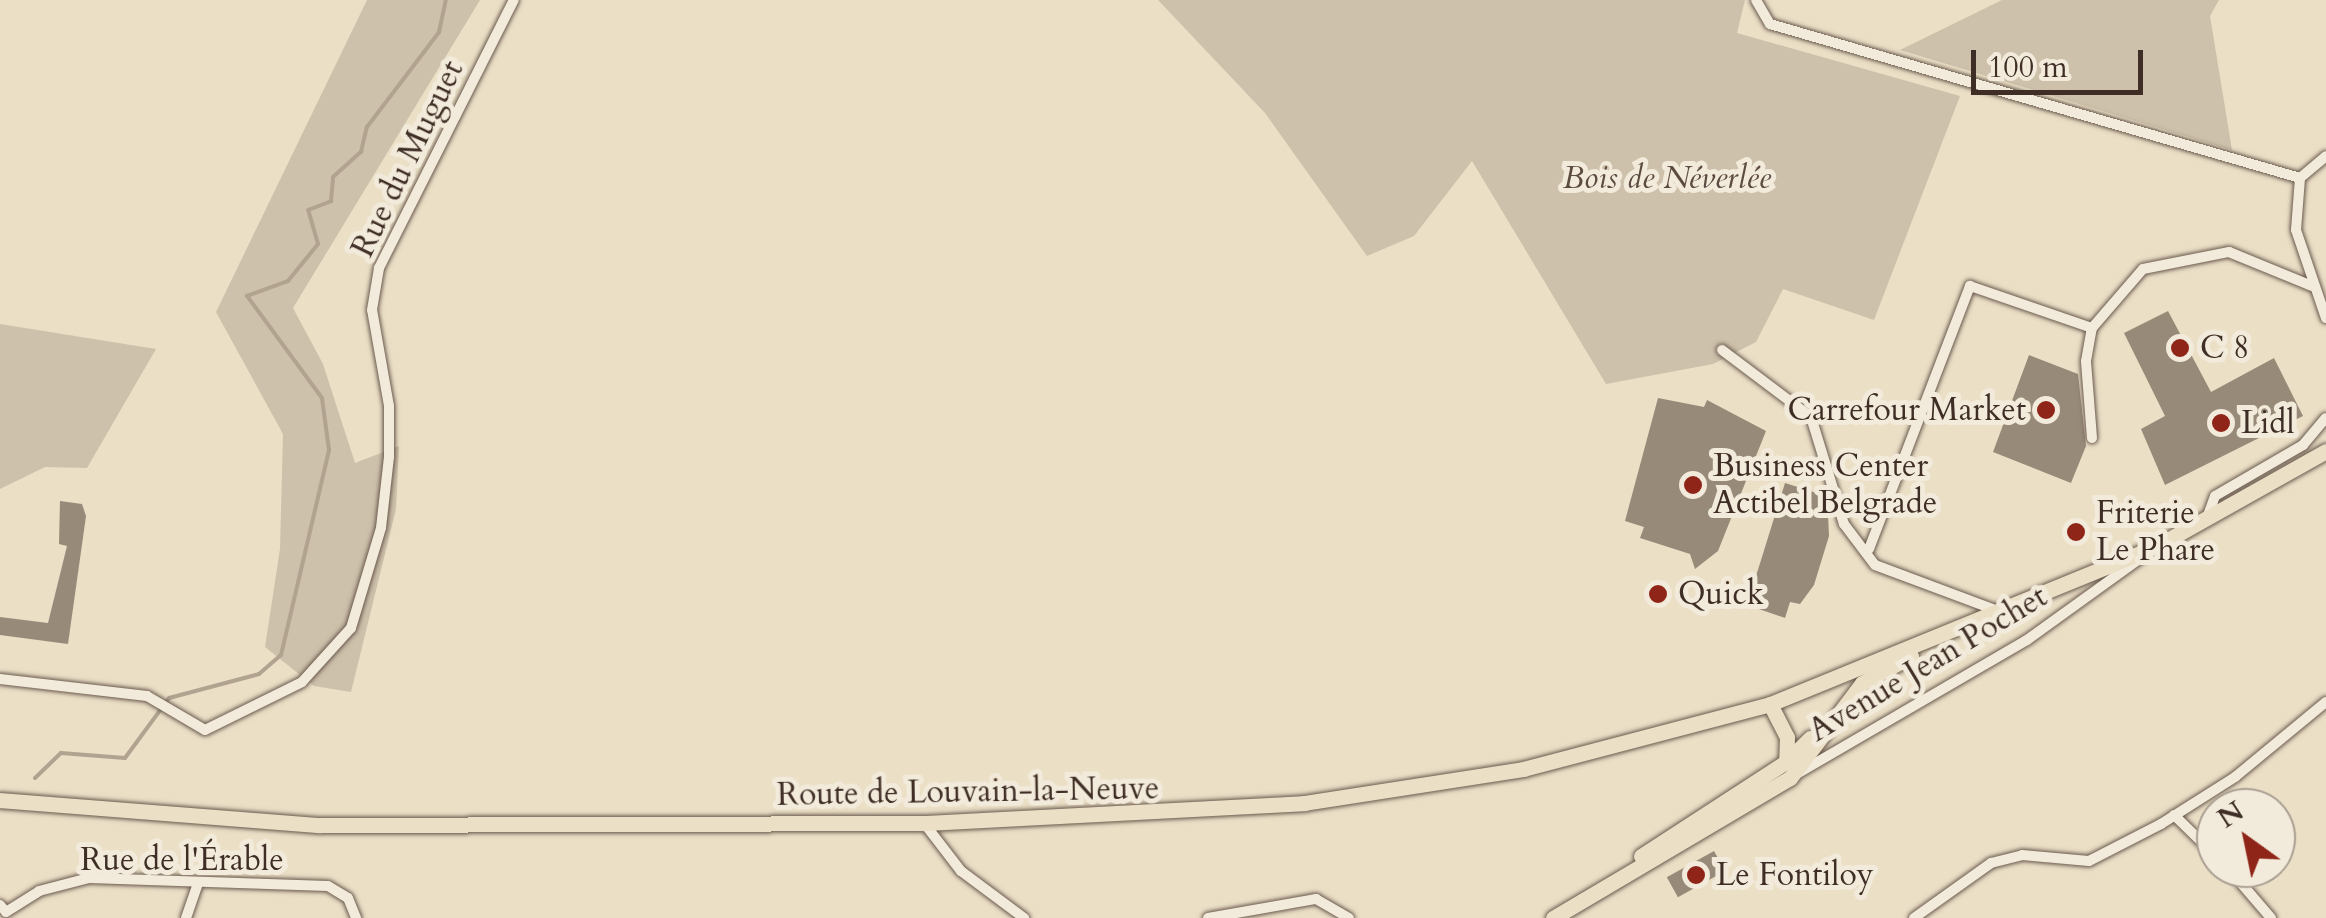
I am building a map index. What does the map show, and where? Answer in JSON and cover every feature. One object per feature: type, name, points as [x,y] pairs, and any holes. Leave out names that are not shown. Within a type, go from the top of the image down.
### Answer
[{"type":"main road","name":"Avenue Jean Pochet","points":[[2156,547],[2326,451]]},
{"type":"main road","points":[[1542,918],[1761,780],[1788,770],[1862,683],[1906,663],[1917,648],[2156,547]]},
{"type":"main road","name":"Route de Louvain-la-Neuve","points":[[0,800],[319,824],[924,823],[1304,803],[1523,769],[1770,704],[1917,648]]},
{"type":"main road","points":[[1788,770],[1860,671]]},
{"type":"main road","points":[[1770,704],[1787,737],[1788,770]]},
{"type":"main road","name":"Avenue Jean Pochet","points":[[1553,918],[1788,770]]},
{"type":"street","name":"Rue du Muguet","points":[[0,679],[164,702],[205,730],[302,682],[351,628],[381,528],[390,406],[372,310],[379,268],[514,0]]},
{"type":"street","points":[[1760,2],[1770,24],[2300,178]]},
{"type":"street","points":[[2326,156],[2300,178],[2296,230],[2326,318]]},
{"type":"street","points":[[2092,438],[2086,361],[2092,328],[2143,269],[2206,250],[2252,256],[2312,286]]},
{"type":"street","points":[[1869,550],[1970,286],[2092,328]]},
{"type":"street","points":[[1722,350],[1811,417],[1844,524],[1869,550],[1875,565],[1902,580],[2003,612]]},
{"type":"street","points":[[2206,519],[2215,496],[2303,445],[2326,418]]},
{"type":"street","name":"Avenue Jean Pochet","points":[[1788,770],[2027,640],[2156,547]]},
{"type":"street","points":[[1914,918],[1992,863],[2022,855],[2089,861],[2236,778],[2326,702]]},
{"type":"street","points":[[2174,815],[2196,836]]},
{"type":"street","points":[[924,823],[962,871],[1024,918]]},
{"type":"street","name":"Rue de l'Érable","points":[[0,904],[6,912],[39,891],[88,878],[328,886],[348,898],[356,918]]},
{"type":"street","points":[[186,918],[198,884]]},
{"type":"street","points":[[2245,888],[2271,918]]},
{"type":"street","points":[[1208,918],[1316,898],[1349,918]]},
{"type":"green space","points":[[367,0],[480,0],[293,308],[323,364],[355,463],[399,446],[396,509],[351,692],[314,686],[265,647],[280,549],[283,434],[216,312]]},
{"type":"green space","name":"Bois de Néverlée","points":[[1158,0],[1745,0],[1737,33],[1960,96],[1874,320],[1783,289],[1756,342],[1713,364],[1606,384],[1472,161],[1414,236],[1367,256],[1265,113]]},
{"type":"green space","points":[[2002,0],[2219,0],[2210,16],[2232,150],[1900,50]]},
{"type":"green space","points":[[0,324],[156,349],[87,468],[45,467],[0,489]]},
{"type":"building","name":"Lidl","points":[[2168,311],[2211,392],[2274,358],[2303,416],[2165,485],[2141,429],[2165,416],[2124,333]]},
{"type":"building","name":"Carrefour Market","points":[[2029,355],[2078,374],[2086,446],[2071,483],[1993,452]]},
{"type":"building","name":"Business Center Actibel Belgrade","points":[[1658,398],[1704,407],[1707,400],[1766,431],[1718,551],[1695,569],[1690,554],[1640,538],[1644,527],[1625,521]]},
{"type":"building","points":[[1785,483],[1823,495],[1818,511],[1828,514],[1829,536],[1814,585],[1800,604],[1790,602],[1785,618],[1747,605]]},
{"type":"building","points":[[60,501],[82,504],[86,516],[68,644],[0,635],[0,617],[48,623],[67,546],[59,544]]},
{"type":"building","name":"Le Fontiloy","points":[[1714,851],[1725,871],[1678,897],[1667,877]]},
{"type":"waterway","points":[[35,778],[61,753],[125,758],[169,698],[259,674],[281,655],[329,450],[322,398],[247,296],[288,281],[318,244],[308,210],[331,201],[333,177],[361,152],[367,127],[439,32],[446,0]]},
{"type":"place","name":"C 8","points":[[2180,348]]},
{"type":"place","name":"Carrefour Market","points":[[2046,410]]},
{"type":"place","name":"Lidl","points":[[2221,423]]},
{"type":"place","name":"Business Center Actibel Belgrade","points":[[1693,485]]},
{"type":"place","name":"Friterie Le Phare","points":[[2076,532]]},
{"type":"place","name":"Quick","points":[[1658,594]]},
{"type":"place","name":"Le Fontiloy","points":[[1696,875]]}]
